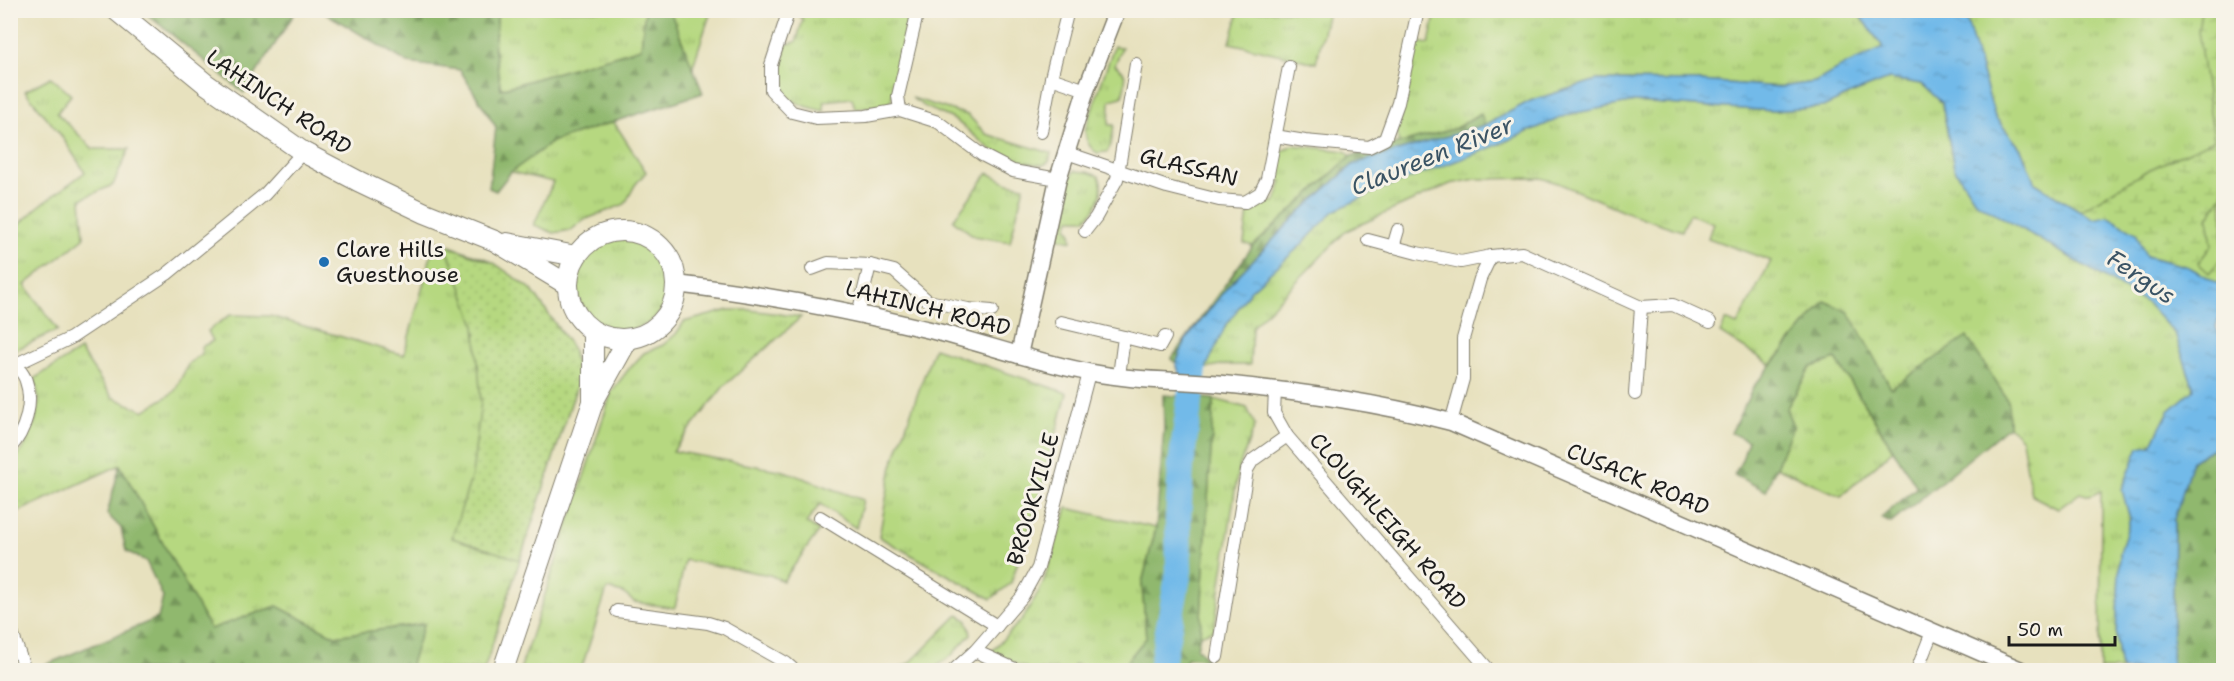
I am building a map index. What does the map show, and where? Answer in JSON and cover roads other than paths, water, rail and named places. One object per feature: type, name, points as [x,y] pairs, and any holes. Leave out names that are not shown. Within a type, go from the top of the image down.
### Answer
[{"type":"main road","name":"LAHINCH ROAD","points":[[116,10],[206,84],[303,152],[424,213],[495,241],[568,285]]},
{"type":"main road","points":[[1019,355],[1058,179],[1086,90],[1117,10]]},
{"type":"main road","points":[[624,231],[640,234],[655,241],[666,253],[674,268],[676,284],[674,300],[667,314],[657,326],[643,335],[628,339],[610,338],[594,331],[580,319],[571,303],[568,285],[570,270],[576,256],[585,245],[610,232],[624,231]]},
{"type":"main road","name":"LAHINCH ROAD","points":[[495,241],[576,256]]},
{"type":"main road","name":"LAHINCH ROAD","points":[[676,284],[742,291],[858,314],[932,330],[1089,373],[1222,384]]},
{"type":"main road","points":[[593,402],[594,331]]},
{"type":"main road","points":[[503,670],[593,402],[628,339]]},
{"type":"main road","name":"CUSACK ROAD","points":[[1222,384],[1364,402],[1451,422],[2021,670]]},
{"type":"street","points":[[789,10],[771,65],[771,90],[792,112],[816,118],[866,116],[900,110],[938,122],[982,155],[1013,171],[1058,179]]},
{"type":"street","points":[[900,110],[898,96],[918,10]]},
{"type":"street","points":[[1041,132],[1068,10]]},
{"type":"street","points":[[1275,136],[1369,147],[1385,139],[1398,103],[1418,10]]},
{"type":"street","name":"GLASSAN","points":[[1085,231],[1096,217],[1117,179],[1136,64]]},
{"type":"street","name":"GLASSAN","points":[[1067,153],[1119,171],[1219,200],[1245,202],[1260,193],[1267,179],[1289,67]]},
{"type":"street","points":[[1052,78],[1086,90]]},
{"type":"street","points":[[10,448],[16,442],[27,419],[29,398],[26,381],[13,366],[71,338],[167,274],[265,194],[303,152]]},
{"type":"street","points":[[1393,247],[1398,230]]},
{"type":"street","points":[[1368,240],[1461,262],[1522,253],[1641,308],[1673,305],[1710,322]]},
{"type":"street","points":[[1451,422],[1463,379],[1463,339],[1480,279],[1491,256]]},
{"type":"street","points":[[812,270],[828,263],[870,265],[894,271],[928,301],[992,311]]},
{"type":"street","points":[[858,314],[870,265]]},
{"type":"street","points":[[1635,394],[1629,376],[1641,308]]},
{"type":"street","points":[[1061,322],[1160,346],[1165,337]]},
{"type":"street","points":[[1119,376],[1124,337]]},
{"type":"street","name":"BROOKVILLE","points":[[954,670],[975,651],[1022,597],[1038,568],[1089,373]]},
{"type":"street","name":"CLOUGHLEIGH ROAD","points":[[1275,390],[1274,413],[1287,436],[1489,670]]},
{"type":"street","points":[[1217,657],[1247,470],[1253,460],[1287,436]]},
{"type":"street","points":[[820,517],[998,626]]},
{"type":"street","points":[[618,611],[708,623],[724,628],[786,663],[794,670]]},
{"type":"street","points":[[10,627],[25,670]]},
{"type":"street","points":[[1917,670],[1932,632]]},
{"type":"street","points":[[975,651],[1017,670]]},
{"type":"water","name":"Fergus","points":[[1856,11],[1964,11],[1995,117],[2021,149],[2035,183],[2093,219],[2108,216],[2136,233],[2146,256],[2189,267],[2223,286],[2223,307],[2216,327],[2223,343],[2223,442],[2192,461],[2174,519],[2172,670],[2121,670],[2116,635],[2120,553],[2130,519],[2122,490],[2139,447],[2151,445],[2169,411],[2194,389],[2175,334],[2146,302],[1976,202],[1954,168],[1942,103],[1922,84],[1889,79],[1823,107],[1774,111],[1635,102],[1570,114],[1485,150],[1378,190],[1334,211],[1299,247],[1250,291],[1225,327],[1189,405],[1176,363],[1186,340],[1229,285],[1301,211],[1354,164],[1485,125],[1530,101],[1597,80],[1700,81],[1780,87],[1815,82],[1845,65],[1884,48]]},
{"type":"waterway","name":"Claureen River","points":[[1161,670],[1179,571],[1178,520],[1181,465],[1194,370]]},
{"type":"place","name":"Clare Hills Guesthouse","points":[[324,262]]}]
